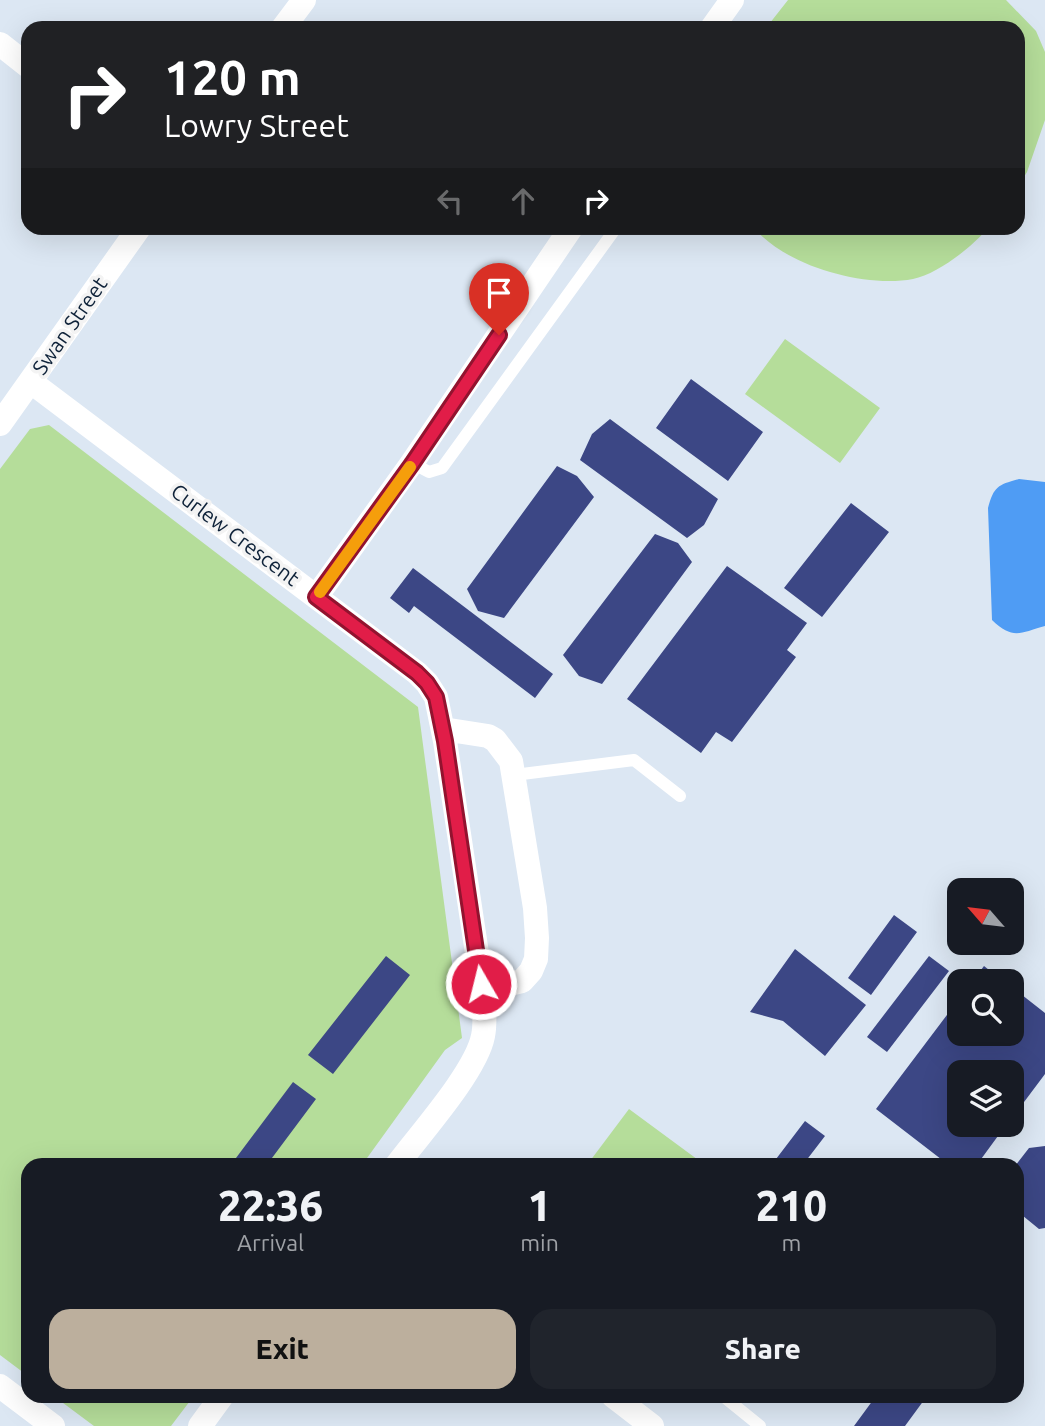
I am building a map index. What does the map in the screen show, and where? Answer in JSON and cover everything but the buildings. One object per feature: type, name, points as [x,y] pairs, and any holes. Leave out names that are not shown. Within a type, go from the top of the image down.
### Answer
[{"type":"street","points":[[288,21],[304,0]]},
{"type":"street","points":[[717,21],[733,0]]},
{"type":"street","points":[[0,44],[21,60]]},
{"type":"street","name":"Swan Street","points":[[0,424],[134,235]]},
{"type":"street","points":[[316,597],[412,464],[566,235]]},
{"type":"street","name":"Curlew Crescent","points":[[31,382],[427,683],[436,697],[481,984],[484,1035],[479,1051],[466,1073],[402,1158]]},
{"type":"street","points":[[443,729],[471,732],[495,740],[511,761],[535,908],[536,959],[531,971],[522,981],[501,986],[481,984]]},
{"type":"street","points":[[0,1386],[21,1402]]},
{"type":"street","points":[[22,1403],[52,1426]]},
{"type":"street","points":[[200,1426],[217,1403]]},
{"type":"street","points":[[622,1403],[652,1426]]},
{"type":"lane","points":[[412,464],[429,472],[442,468],[611,235]]},
{"type":"lane","points":[[514,775],[634,760],[680,796]]},
{"type":"lane","points":[[732,1403],[760,1426]]},
{"type":"green space","points":[[788,0],[1006,0],[1036,31],[1045,52],[1045,120],[1027,172],[1025,175],[1025,21],[772,21]]},
{"type":"green space","points":[[762,235],[981,235],[964,251],[933,272],[913,279],[893,281],[850,277],[827,271],[785,253]]},
{"type":"green space","points":[[785,339],[880,408],[840,463],[745,394]]},
{"type":"green space","points":[[49,425],[418,707],[462,1038],[445,1050],[367,1158],[21,1158],[21,1371],[0,1355],[0,469],[30,429]]},
{"type":"green space","points":[[629,1109],[696,1158],[592,1158]]},
{"type":"green space","points":[[63,1403],[188,1403],[171,1426],[94,1426]]},
{"type":"water","points":[[1019,479],[1045,482],[1045,626],[1011,633],[992,620],[988,508],[992,495],[998,488]]},
{"type":"slow traffic","points":[[320,592],[410,467]]},
{"type":"route","points":[[481,984],[436,697],[417,673],[316,597],[412,464],[499,335]]}]
